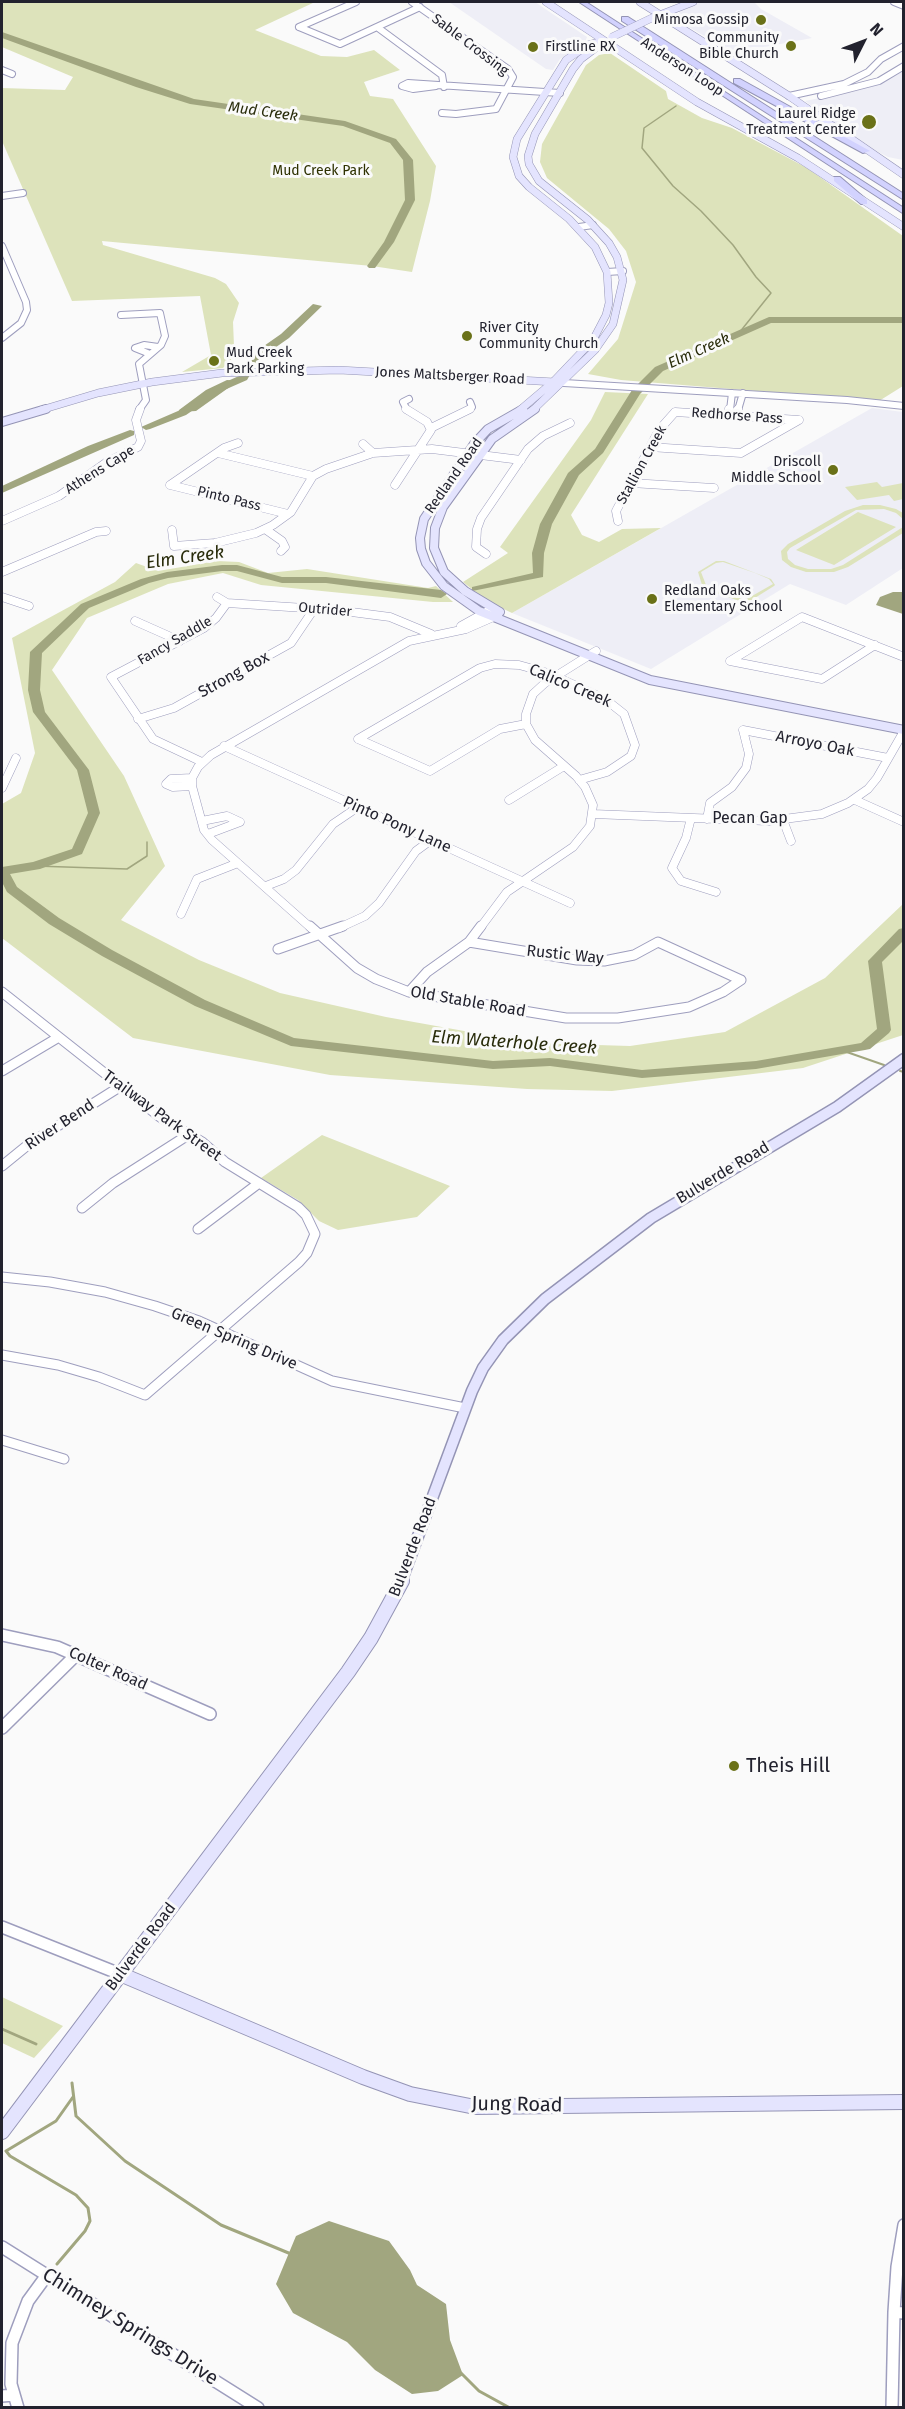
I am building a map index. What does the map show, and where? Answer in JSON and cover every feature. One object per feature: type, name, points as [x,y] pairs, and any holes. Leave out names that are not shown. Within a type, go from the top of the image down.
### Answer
[{"type":"highway","name":"Anderson Loop","points":[[582,2],[903,212]]},
{"type":"highway","name":"Anderson Loop","points":[[598,2],[903,198]]},
{"type":"highway","points":[[643,30],[652,32],[702,63],[866,152]]},
{"type":"highway","points":[[649,46],[818,165],[856,193],[864,202]]},
{"type":"main road","points":[[546,2],[697,102],[798,158],[903,227]]},
{"type":"main road","name":"Redland Road","points":[[421,549],[421,528],[424,519],[480,437],[494,425],[524,408],[554,382],[593,340],[603,324],[609,303],[607,272],[595,247],[579,227],[524,182],[515,167],[513,149],[521,132],[559,70],[572,56],[588,45],[612,37],[683,2]]},
{"type":"main road","name":"Redland Road","points":[[675,7],[693,2]]},
{"type":"main road","points":[[643,3],[675,7],[674,23]]},
{"type":"main road","points":[[643,3],[657,16],[674,23],[792,98],[866,152],[903,175]]},
{"type":"main road","name":"Redland Road","points":[[434,548],[437,520],[443,507],[492,439],[542,404],[595,350],[610,330],[622,293],[623,271],[609,243],[593,225],[539,181],[529,164],[528,156],[535,134],[579,62],[604,40]]},
{"type":"main road","points":[[591,51],[618,50]]},
{"type":"main road","points":[[572,56],[579,62]]},
{"type":"main road","points":[[559,70],[570,76]]},
{"type":"main road","points":[[521,132],[535,134]]},
{"type":"main road","points":[[524,182],[539,181]]},
{"type":"main road","name":"Jones Maltsberger Road","points":[[2,422],[87,396],[145,383],[222,373],[339,370],[564,383]]},
{"type":"main road","points":[[434,548],[438,561],[452,580],[493,613]]},
{"type":"main road","points":[[421,549],[426,563],[444,586],[493,613],[639,673],[681,687],[903,731]]},
{"type":"main road","points":[[639,673],[903,723]]},
{"type":"main road","name":"Bulverde Road","points":[[2,2132],[348,1672],[371,1638],[409,1566],[465,1408],[483,1368],[502,1340],[562,1286],[651,1218],[837,1107],[903,1059]]},
{"type":"main road","name":"Jung Road","points":[[120,1974],[363,2078],[410,2094],[475,2107],[903,2102]]},
{"type":"street","points":[[356,2],[299,27],[340,44],[420,7]]},
{"type":"street","name":"Sable Crossing","points":[[412,2],[508,69],[513,79],[496,109],[456,114],[442,113]]},
{"type":"street","points":[[894,2],[903,6]]},
{"type":"street","points":[[377,27],[442,75],[445,79],[444,87]]},
{"type":"street","points":[[792,98],[862,76],[874,68],[881,59],[903,46]]},
{"type":"street","points":[[792,98],[844,91],[879,81],[903,66]]},
{"type":"street","points":[[2,69],[12,74]]},
{"type":"street","points":[[862,76],[879,81]]},
{"type":"street","points":[[436,86],[413,89],[402,86],[408,83],[559,95]]},
{"type":"street","points":[[2,196],[23,193]]},
{"type":"street","points":[[579,227],[593,225]]},
{"type":"street","points":[[2,246],[26,302],[27,310],[21,323],[2,338]]},
{"type":"street","points":[[607,272],[623,271]]},
{"type":"street","points":[[121,315],[160,313],[164,340],[139,364],[145,383]]},
{"type":"street","points":[[150,354],[135,348],[144,345],[158,347]]},
{"type":"street","name":"Athens Cape","points":[[2,521],[59,496],[107,462],[138,447],[141,441],[136,420],[146,400],[145,383]]},
{"type":"street","name":"Jones Maltsberger Road","points":[[564,383],[847,400],[903,406]]},
{"type":"street","points":[[732,393],[729,409],[732,416],[738,410],[743,393]]},
{"type":"street","points":[[409,399],[403,402],[407,410],[427,422],[431,428]]},
{"type":"street","points":[[395,485],[421,448],[431,428],[468,410],[472,407],[470,402]]},
{"type":"street","name":"Redhorse Pass","points":[[650,447],[741,453],[799,420],[675,412]]},
{"type":"street","name":"Stallion Creek","points":[[618,521],[616,511],[663,424],[675,412]]},
{"type":"street","points":[[486,554],[476,547],[477,529],[481,518],[520,460],[538,440],[570,423]]},
{"type":"street","points":[[480,437],[492,439]]},
{"type":"street","points":[[218,453],[238,443]]},
{"type":"street","points":[[363,444],[373,453]]},
{"type":"street","points":[[172,530],[174,546],[230,540],[265,529],[288,514],[313,476],[326,469],[373,453],[421,448],[520,460]]},
{"type":"street","points":[[218,453],[313,476]]},
{"type":"street","name":"Pinto Pass","points":[[218,453],[170,485],[288,514]]},
{"type":"street","points":[[632,483],[714,488]]},
{"type":"street","points":[[424,519],[437,520]]},
{"type":"street","points":[[265,529],[282,541],[285,547],[281,551]]},
{"type":"street","points":[[2,572],[96,532],[106,531]]},
{"type":"street","points":[[421,549],[434,548]]},
{"type":"street","points":[[2,597],[29,606]]},
{"type":"street","name":"Outrider","points":[[217,597],[227,603],[390,617],[431,634]]},
{"type":"street","name":"Fancy Saddle","points":[[106,668],[115,675],[180,641],[211,623],[227,603]]},
{"type":"street","name":"Strong Box","points":[[138,719],[174,708],[291,643],[314,609]]},
{"type":"street","name":"Old Stable Road","points":[[493,613],[476,626],[431,634],[409,641],[224,746],[202,762],[192,782],[202,821],[208,834],[238,863],[365,973],[409,992],[566,1018],[618,1017],[658,1013],[689,1006],[723,992],[741,980]]},
{"type":"street","points":[[874,645],[822,679],[730,661],[802,617],[874,645],[903,657]]},
{"type":"street","points":[[135,621],[180,641]]},
{"type":"street","points":[[382,647],[391,651]]},
{"type":"street","points":[[409,992],[427,972],[469,942],[504,895],[580,840],[590,826],[593,814],[588,794],[579,780],[535,740],[526,723],[533,694],[554,676],[592,654]]},
{"type":"street","name":"Calico Creek","points":[[526,723],[500,729],[430,771],[358,740],[480,668],[495,664],[519,665],[554,676],[605,699],[620,709],[635,745],[628,760],[621,765],[579,780]]},
{"type":"street","points":[[115,675],[138,719],[156,742],[202,762]]},
{"type":"street","name":"Arroyo Oak","points":[[707,819],[710,803],[732,787],[746,768],[749,754],[742,730],[888,758]]},
{"type":"street","name":"Pecan Gap","points":[[593,814],[783,820],[822,814],[855,800],[868,789],[877,778],[903,731]]},
{"type":"street","name":"Pinto Pony Lane","points":[[224,746],[570,903]]},
{"type":"street","points":[[2,788],[16,758]]},
{"type":"street","points":[[509,800],[564,766]]},
{"type":"street","points":[[855,800],[903,822]]},
{"type":"street","points":[[266,886],[284,879],[296,870],[330,827],[358,807]]},
{"type":"street","points":[[202,821],[226,816],[239,820],[234,826],[208,834]]},
{"type":"street","points":[[691,818],[686,838],[672,868],[681,881],[716,892]]},
{"type":"street","points":[[783,820],[790,841]]},
{"type":"street","points":[[278,949],[352,923],[370,912],[416,851],[431,840]]},
{"type":"street","points":[[181,914],[192,886],[198,879],[238,863]]},
{"type":"street","name":"Rustic Way","points":[[469,942],[577,960],[604,961],[634,956],[658,942],[741,980]]},
{"type":"street","name":"Trailway Park Street","points":[[2,992],[160,1117],[202,1142],[225,1162],[302,1211],[315,1234],[307,1254],[220,1330]]},
{"type":"street","points":[[2,1071],[59,1037]]},
{"type":"street","name":"River Bend","points":[[2,1166],[29,1144],[121,1086]]},
{"type":"street","points":[[82,1208],[113,1183],[188,1135]]},
{"type":"street","points":[[198,1229],[259,1183]]},
{"type":"street","name":"Green Spring Drive","points":[[2,1277],[50,1282],[105,1292],[172,1311],[220,1330],[332,1381],[465,1408]]},
{"type":"street","points":[[2,1355],[58,1365],[99,1377],[145,1395],[220,1330]]},
{"type":"street","points":[[2,1440],[64,1459]]},
{"type":"street","name":"Colter Road","points":[[2,1635],[46,1643],[210,1714]]},
{"type":"street","points":[[2,1728],[76,1655]]},
{"type":"street","points":[[2,1927],[120,1974]]},
{"type":"street","points":[[892,2408],[899,2312],[897,2267],[903,2225]]},
{"type":"street","name":"Chimney Springs Drive","points":[[2,2247],[258,2408]]},
{"type":"street","points":[[11,2400],[12,2343],[28,2301],[47,2275]]},
{"type":"shaded area","points":[[449,2],[535,2],[587,37],[585,42],[560,59],[553,70],[546,69]]},
{"type":"shaded area","points":[[699,2],[754,2],[761,9],[812,38],[733,53],[682,23],[677,16],[681,10]]},
{"type":"shaded area","name":"Laurel Ridge Treatment Center","points":[[903,70],[903,160],[888,157],[862,144],[805,101],[883,83]]},
{"type":"shaded area","points":[[227,380],[238,381],[196,411],[179,412],[206,390]]},
{"type":"shaded area","points":[[872,408],[903,412],[903,568],[846,605],[790,584],[651,669],[512,613]]},
{"type":"shaded area","points":[[893,592],[903,592],[903,614],[876,605],[880,597]]},
{"type":"shaded area","points":[[329,2221],[389,2241],[410,2270],[417,2285],[446,2304],[450,2340],[463,2375],[438,2391],[412,2394],[375,2370],[347,2342],[293,2313],[276,2284],[296,2236]]},
{"type":"green space","name":"Mud Creek Park","points":[[2,2],[315,2],[255,30],[321,56],[347,57],[374,50],[400,70],[364,82],[370,96],[393,99],[436,166],[430,201],[412,272],[372,266],[102,241],[103,245],[215,278],[226,284],[239,303],[233,322],[234,346],[231,360],[223,368],[182,372],[211,355],[200,296],[72,301],[2,141],[2,88],[65,90],[73,77],[2,47]]},
{"type":"green space","points":[[610,53],[666,91],[668,99],[702,118],[732,128],[807,168],[903,236],[903,386],[879,401],[621,380],[588,374],[618,339],[636,282],[626,251],[609,229],[547,178],[540,162],[542,144],[586,65],[599,55]]},
{"type":"green space","points":[[605,392],[648,394],[571,515],[582,535],[599,542],[622,529],[661,528],[512,613],[487,601],[463,582],[508,553],[500,547],[591,420]]},
{"type":"green space","points":[[877,482],[882,487],[903,483],[903,499],[894,501],[889,495],[857,500],[845,487]]},
{"type":"green space","points":[[863,505],[880,505],[896,509],[903,513],[903,519],[896,513],[884,509],[856,510],[790,548],[787,552],[788,559],[795,565],[808,569],[831,569],[843,565],[903,527],[903,533],[848,567],[834,572],[806,572],[791,567],[782,560],[781,551],[788,544],[845,511]]},
{"type":"green space","points":[[858,512],[896,527],[834,565],[796,550]]},
{"type":"green space","points":[[217,561],[239,562],[268,573],[307,569],[428,588],[436,586],[453,602],[261,585],[223,573],[168,584],[87,618],[52,670],[124,776],[165,866],[121,920],[199,960],[280,993],[386,1017],[531,1043],[630,1046],[725,1032],[825,978],[903,904],[903,1035],[803,1068],[612,1091],[527,1089],[330,1075],[133,1038],[2,938],[2,804],[21,793],[35,753],[12,638],[115,582],[136,563],[158,571]]},
{"type":"green space","points":[[716,561],[724,561],[771,579],[775,585],[742,606],[742,602],[703,588],[698,572]],"holes":[[[723,562],[769,579],[773,584],[745,600],[706,585],[701,572],[716,563]]]},
{"type":"green space","points":[[322,1135],[450,1186],[417,1217],[338,1230],[319,1221],[298,1200],[261,1178]]},
{"type":"green space","points":[[2,1997],[63,2026],[34,2058],[2,2043]]},
{"type":"waterway","name":"Mud Creek","points":[[2,35],[139,85],[193,102],[345,124],[393,141],[408,160],[410,200],[389,242],[372,266]]},
{"type":"waterway","points":[[676,106],[644,128],[642,148],[673,186],[701,211],[733,245],[756,277],[771,293],[739,333]]},
{"type":"waterway","name":"Mud Creek","points":[[218,389],[243,378],[255,357],[285,336],[317,306]]},
{"type":"waterway","name":"Elm Creek","points":[[476,589],[539,575],[538,553],[546,524],[574,473],[599,451],[636,392],[659,369],[769,320],[904,320]]},
{"type":"waterway","name":"Mud Creek","points":[[146,427],[182,413],[198,402]]},
{"type":"waterway","name":"Mud Creek","points":[[2,490],[130,433]]},
{"type":"waterway","name":"Elm Creek","points":[[2,871],[35,866],[77,851],[94,813],[83,770],[39,712],[34,690],[36,652],[85,606],[145,581],[167,575],[222,568],[237,568],[282,580],[326,580],[441,594]]},
{"type":"waterway","points":[[35,866],[127,869],[147,856],[147,842]]},
{"type":"waterway","name":"Elm Waterhole Creek","points":[[2,872],[12,889],[54,921],[107,953],[200,1003],[291,1042],[493,1065],[550,1062],[642,1074],[756,1065],[865,1046],[884,1030],[875,961],[904,932]]},
{"type":"waterway","points":[[841,1050],[884,1065]]},
{"type":"waterway","points":[[900,1071],[904,1072]]},
{"type":"waterway","points":[[2,2029],[36,2044]]},
{"type":"waterway","points":[[72,2083],[76,2116],[125,2161],[221,2225],[291,2254]]},
{"type":"waterway","points":[[57,2264],[85,2231],[90,2221],[88,2208],[76,2195],[10,2156],[6,2151],[56,2121],[73,2097]]},
{"type":"waterway","points":[[461,2373],[479,2391],[510,2408]]},
{"type":"place","name":"Mimosa Gossip","points":[[761,20]]},
{"type":"place","name":"Community Bible Church","points":[[791,46]]},
{"type":"place","name":"Firstline RX","points":[[533,47]]},
{"type":"place","name":"Laurel Ridge Treatment Center","points":[[869,122]]},
{"type":"place","name":"River City Community Church","points":[[467,336]]},
{"type":"place","name":"Mud Creek Park Parking","points":[[214,361]]},
{"type":"place","name":"Driscoll Middle School","points":[[833,470]]},
{"type":"place","name":"Redland Oaks Elementary School","points":[[652,599]]},
{"type":"place","name":"Theis Hill","points":[[734,1766]]}]
